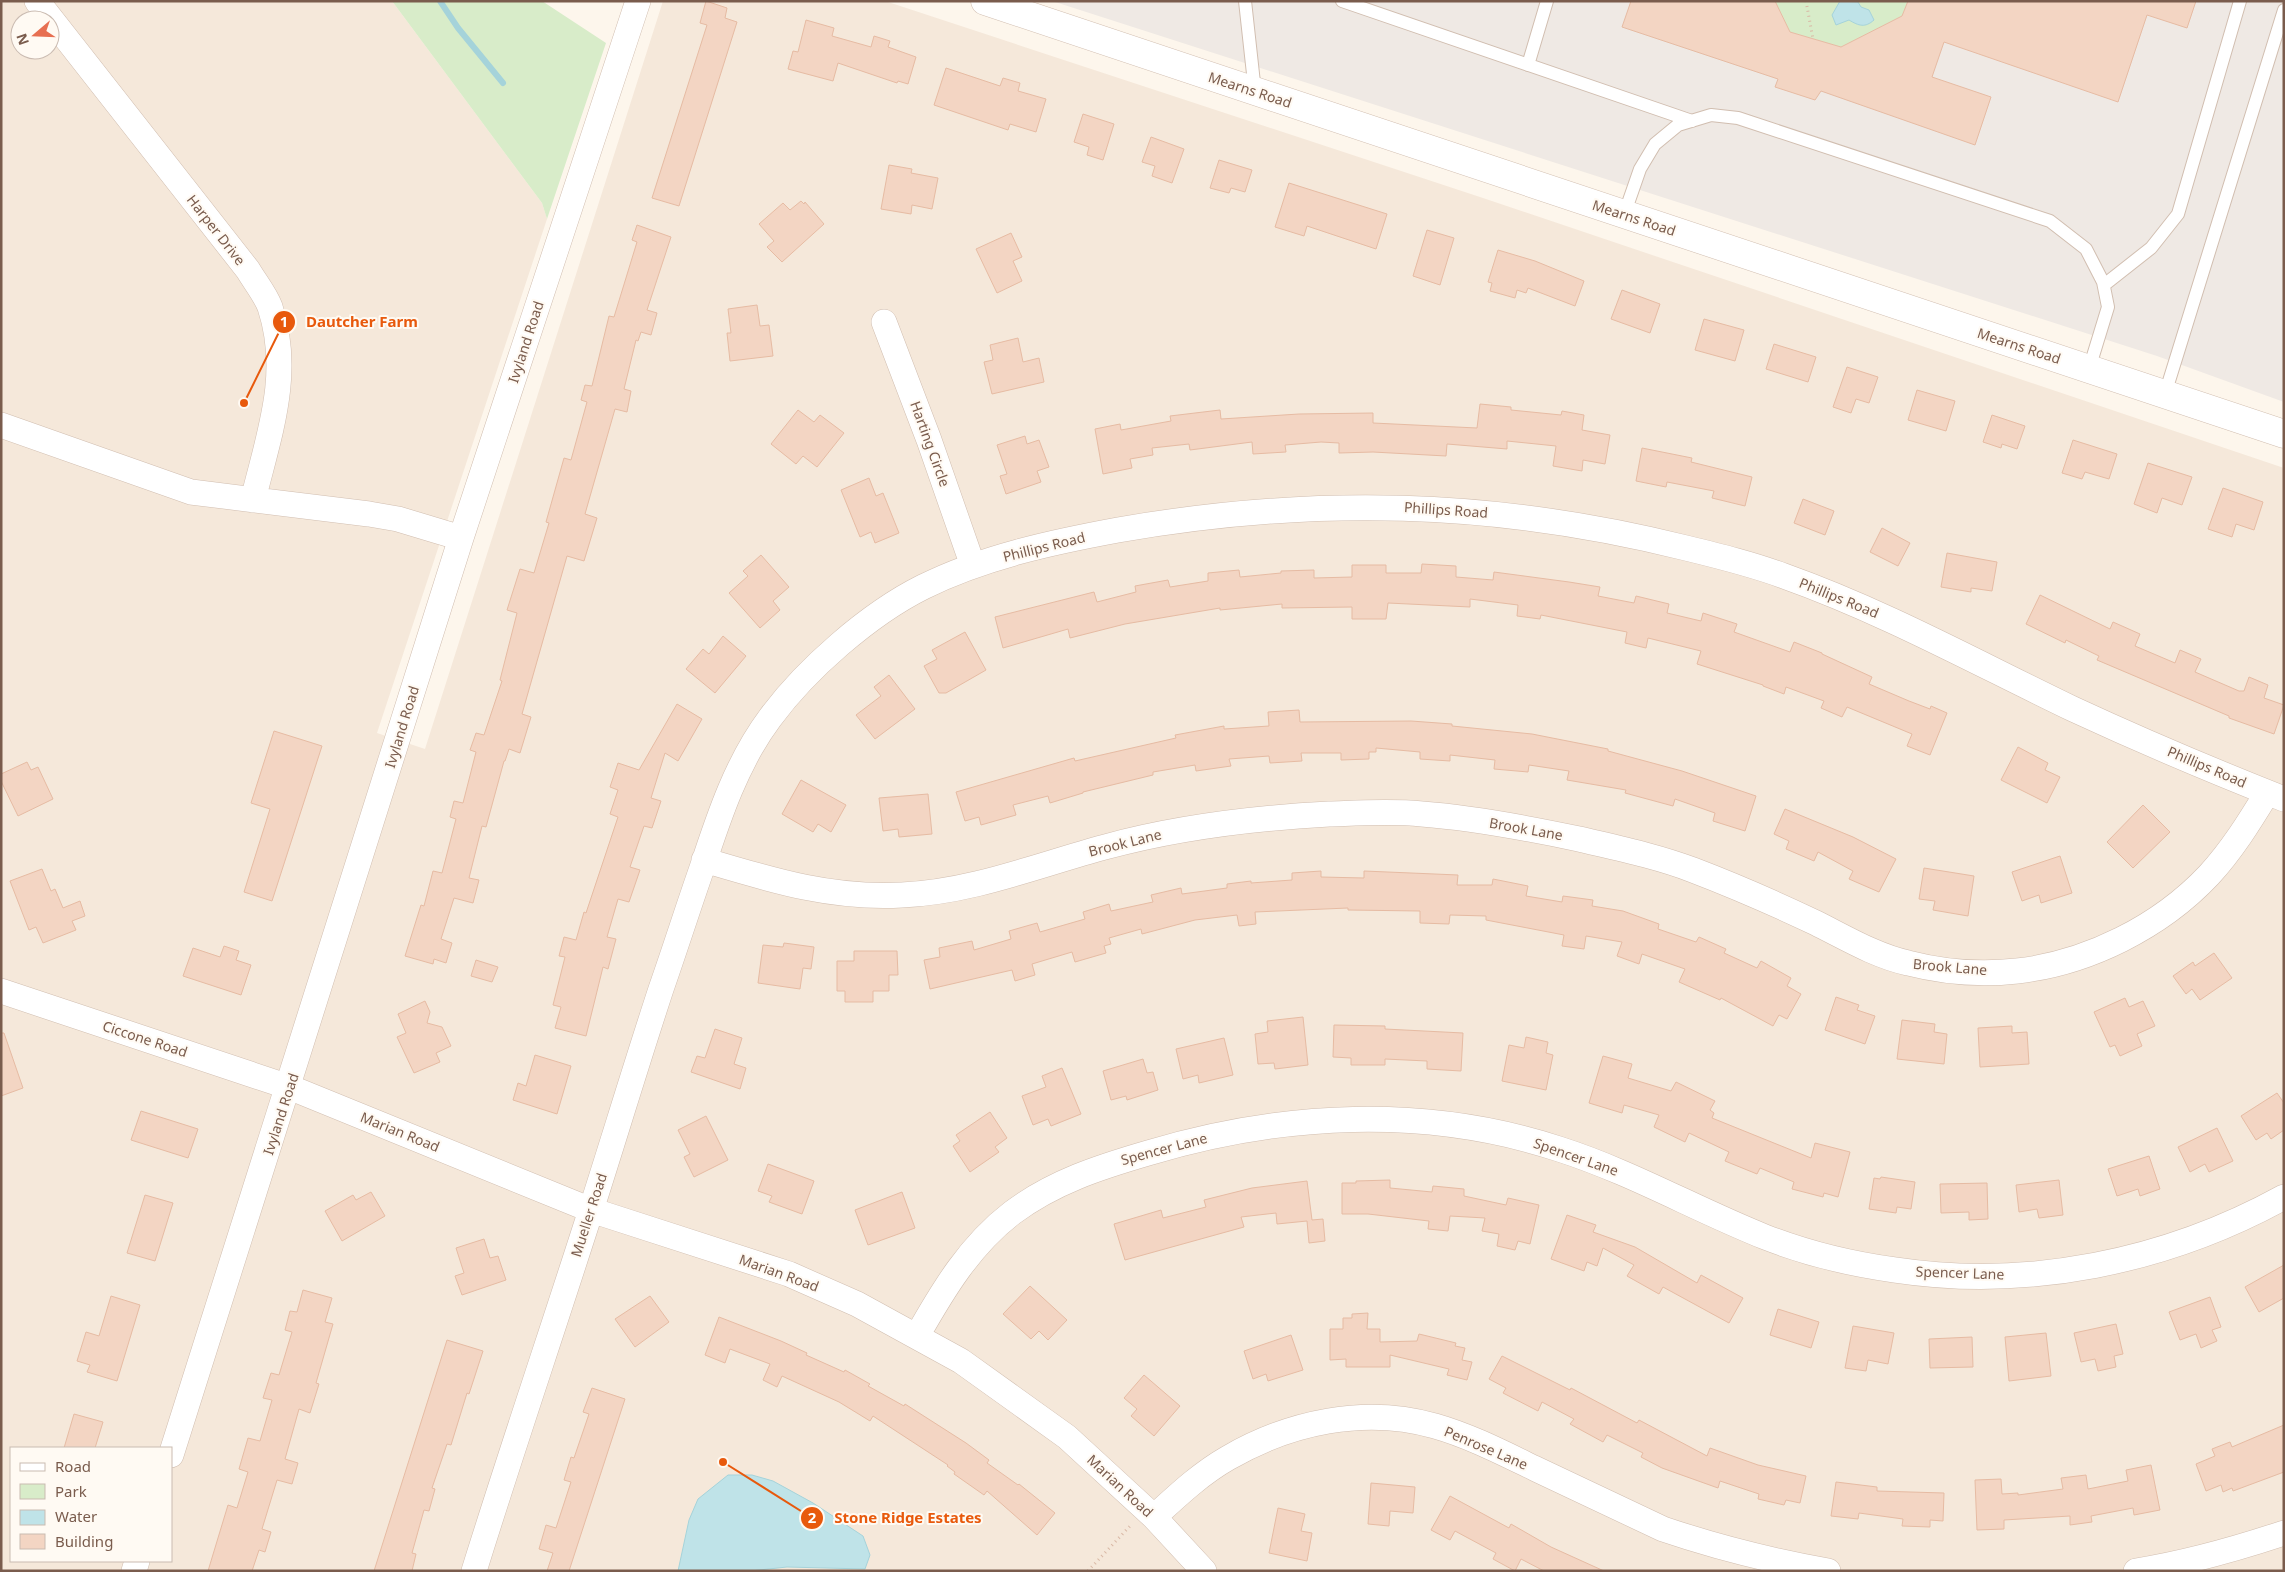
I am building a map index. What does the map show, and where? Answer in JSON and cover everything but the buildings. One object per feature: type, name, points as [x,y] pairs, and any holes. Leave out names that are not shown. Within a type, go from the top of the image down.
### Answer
[{"type":"street","name":"Harper Drive","points":[[37,1],[248,270],[269,305],[280,347],[279,391],[253,500]]},
{"type":"street","name":"Ivyland Road","points":[[172,1452],[462,538],[638,1]]},
{"type":"street","name":"Mearns Road","points":[[985,1],[2284,434]]},
{"type":"street","name":"Harting Circle","points":[[884,322],[929,440],[973,566]]},
{"type":"street","points":[[1,425],[191,492],[398,519],[462,538]]},
{"type":"street","name":"Phillips Road","points":[[704,860],[726,798],[751,748],[770,717],[808,675],[848,638],[892,604],[928,584],[973,566],[1093,535],[1164,522],[1237,513],[1312,507],[1388,506],[1452,509],[1599,528],[1721,557],[1781,574],[1951,647],[2076,710],[2275,796]]},
{"type":"street","name":"Brook Lane","points":[[704,860],[794,886],[870,896],[905,895],[996,880],[1139,838],[1224,823],[1279,816],[1377,812],[1423,814],[1521,826],[1626,849],[1678,865],[1757,895],[1882,955],[1907,963],[1970,972],[2017,971],[2093,953],[2156,919],[2188,895],[2209,875],[2275,796]]},
{"type":"street","name":"Mueller Road","points":[[474,1571],[704,860]]},
{"type":"street","name":"Ciccone Road","points":[[1,991],[289,1087]]},
{"type":"street","name":"Marian Road","points":[[289,1087],[591,1210],[789,1274],[857,1304],[918,1336],[961,1361],[1067,1437],[1150,1513],[1204,1571]]},
{"type":"street","name":"Spencer Lane","points":[[918,1336],[937,1299],[966,1258],[982,1240],[1011,1214],[1044,1192],[1080,1174],[1174,1145],[1278,1124],[1321,1120],[1381,1119],[1443,1124],[1492,1132],[1561,1149],[1618,1170],[1765,1237],[1807,1251],[1896,1270],[1955,1276],[1997,1276],[2046,1272],[2126,1259],[2196,1238],[2284,1197]]},
{"type":"street","name":"Penrose Lane","points":[[1150,1513],[1227,1458],[1268,1438],[1299,1427],[1334,1420],[1398,1419],[1434,1426],[1469,1438],[1670,1531],[1789,1564],[1828,1571]]},
{"type":"street","points":[[2136,1571],[2246,1546],[2284,1533]]},
{"type":"lane","points":[[1245,1],[1255,92]]},
{"type":"lane","points":[[1342,1],[1692,121]]},
{"type":"lane","points":[[1528,65],[1547,1]]},
{"type":"lane","points":[[2104,285],[2151,248],[2178,214],[2240,1]]},
{"type":"lane","points":[[2165,394],[2284,10]]},
{"type":"lane","points":[[1624,215],[1640,169],[1655,144],[1678,125],[1711,115],[1738,118],[2050,221],[2086,249],[2104,285],[2108,307],[2089,369]]},
{"type":"path","points":[[1806,1],[1814,39]]},
{"type":"path","points":[[1088,1571],[1150,1513]]},
{"type":"shaded area","points":[[1,1],[392,1],[542,203],[547,219],[377,733],[425,749],[663,1],[885,1],[1483,198],[2284,468],[2284,1571],[1,1571]]},
{"type":"shaded area","points":[[1052,1],[2284,1],[2284,402],[2157,356]]},
{"type":"green space","points":[[392,1],[542,1],[606,43],[547,219],[542,203]]},
{"type":"green space","points":[[1775,1],[1908,1],[1902,16],[1841,47],[1790,32]]},
{"type":"water","points":[[1840,1],[1858,2],[1861,7],[1869,10],[1874,20],[1865,25],[1859,25],[1849,20],[1836,25],[1832,15]]},
{"type":"water","points":[[728,1475],[752,1475],[773,1481],[813,1503],[863,1536],[870,1555],[865,1569],[787,1567],[750,1571],[678,1571],[689,1520],[698,1499]]},
{"type":"waterway","points":[[440,1],[458,28],[503,83]]},
{"type":"place","name":"Dautcher Farm","points":[[244,403]]},
{"type":"place","name":"Stone Ridge Estates","points":[[723,1462]]}]
